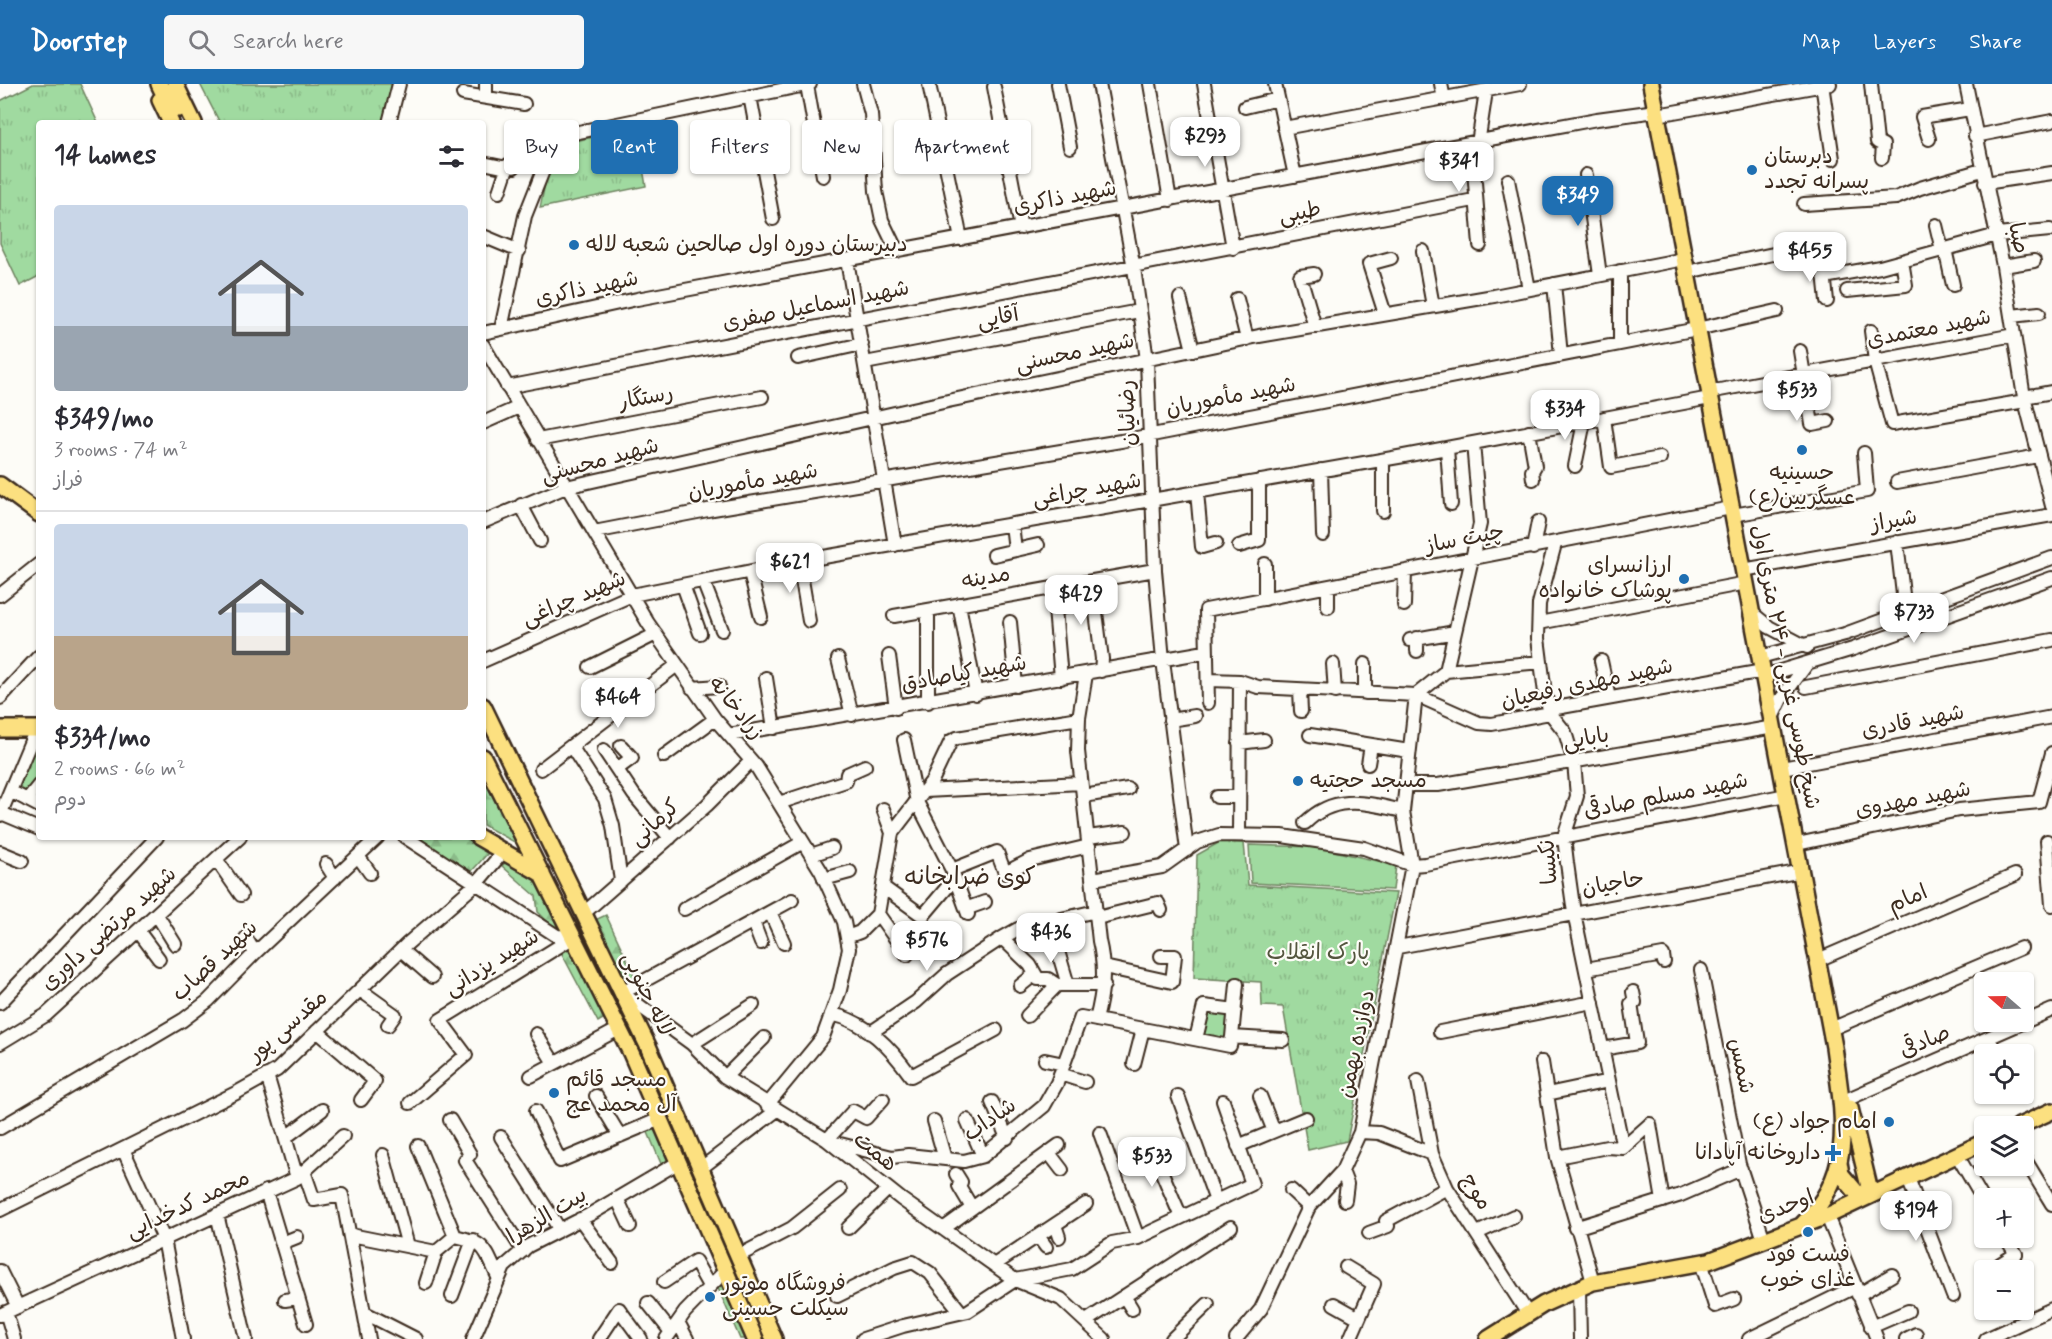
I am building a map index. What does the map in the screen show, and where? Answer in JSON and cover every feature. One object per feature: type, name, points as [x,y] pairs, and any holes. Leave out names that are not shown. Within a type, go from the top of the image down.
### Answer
[{"type":"main road","points":[[152,84],[170,120]]},
{"type":"main road","points":[[159,84],[170,106],[178,109],[183,100]]},
{"type":"main road","points":[[175,84],[193,120]]},
{"type":"main road","name":"شیخ طوسی غربی - ۲۴ متری اول","points":[[1651,84],[1802,870],[1831,1029],[1845,1127],[1839,1162],[1818,1210],[1802,1225]]},
{"type":"main road","points":[[0,475],[36,501]]},
{"type":"main road","points":[[2,490],[36,512]]},
{"type":"main road","name":"لاله جنوبی","points":[[486,715],[622,993],[740,1255],[774,1338]]},
{"type":"main road","points":[[0,729],[36,729]]},
{"type":"main road","name":"لاله جنوبی","points":[[486,763],[619,1029],[680,1162],[754,1338]]},
{"type":"main road","points":[[486,832],[506,845],[520,850],[529,849]]},
{"type":"main road","points":[[482,840],[542,874]]},
{"type":"main road","name":"شیخ طوسی غربی - ۲۴ متری اول","points":[[1834,1047],[1867,1175],[1867,1197]]},
{"type":"main road","points":[[2034,1119],[2052,1111]]},
{"type":"main road","name":"اوحدی","points":[[1488,1339],[1528,1314],[1586,1286],[1701,1262],[1764,1240],[1827,1216],[1974,1147]]},
{"type":"main road","points":[[1839,1162],[1842,1174],[1851,1186],[1867,1197]]},
{"type":"main road","points":[[1851,1186],[1859,1184],[1867,1175]]},
{"type":"main road","points":[[727,1273],[742,1291],[747,1290],[751,1281]]},
{"type":"main road","points":[[754,1338],[755,1329],[760,1326],[774,1338]]},
{"type":"street","points":[[389,120],[399,84]]},
{"type":"street","points":[[501,329],[525,216],[554,143],[564,135],[808,84],[823,176]]},
{"type":"street","points":[[864,84],[871,114],[876,191],[882,220],[897,251]]},
{"type":"street","points":[[929,84],[961,239]]},
{"type":"street","points":[[1058,84],[1070,147]]},
{"type":"street","name":"رضائیان","points":[[1099,84],[1134,268],[1147,360],[1155,570],[1163,660],[1187,850]]},
{"type":"street","points":[[1150,84],[1170,200]]},
{"type":"street","points":[[1204,84],[1233,248]]},
{"type":"street","points":[[1275,84],[1295,176]]},
{"type":"street","points":[[1442,84],[1444,99]]},
{"type":"street","points":[[1284,128],[1520,84]]},
{"type":"street","points":[[1871,84],[1877,142],[1882,145],[1882,158]]},
{"type":"street","name":"صبا","points":[[1966,84],[2003,266],[2024,399],[2052,506]]},
{"type":"street","points":[[1824,85],[1833,159]]},
{"type":"street","name":"شهید ذاکری","points":[[486,332],[637,299],[1477,142],[1824,85]]},
{"type":"street","points":[[994,87],[1021,228]]},
{"type":"street","points":[[463,94],[486,90],[524,104]]},
{"type":"street","points":[[1480,245],[1474,200],[1477,142],[1486,91]]},
{"type":"street","points":[[750,96],[772,219]]},
{"type":"street","points":[[1245,107],[1278,99]]},
{"type":"street","points":[[1929,139],[1923,117],[1970,110]]},
{"type":"street","points":[[1975,136],[2052,121]]},
{"type":"street","points":[[486,163],[511,167],[500,192]]},
{"type":"street","points":[[1804,204],[1896,198],[1920,188],[1984,176],[2052,174]]},
{"type":"street","points":[[1586,175],[1600,275]]},
{"type":"street","points":[[1508,180],[1528,289]]},
{"type":"street","name":"طیبی","points":[[1134,268],[1474,200]]},
{"type":"street","points":[[1936,225],[1953,285]]},
{"type":"street","points":[[1824,277],[1902,261],[1997,235],[2050,230]]},
{"type":"street","points":[[486,237],[519,251]]},
{"type":"street","points":[[1423,251],[1433,306]]},
{"type":"street","name":"شهید محسنی","points":[[486,521],[566,487],[1193,350],[1620,271],[1685,266],[1783,252]]},
{"type":"street","points":[[1385,315],[1369,264],[1391,258]]},
{"type":"street","points":[[847,260],[895,545]]},
{"type":"street","points":[[1847,291],[1906,285],[1902,261]]},
{"type":"street","points":[[2003,266],[2034,261]]},
{"type":"street","points":[[1823,262],[1827,301]]},
{"type":"street","name":"شهید اسماعیل صفری","points":[[507,387],[1134,268]]},
{"type":"street","points":[[1620,271],[1620,344]]},
{"type":"street","points":[[1314,274],[1300,276],[1314,327]]},
{"type":"street","points":[[1554,284],[1561,355]]},
{"type":"street","points":[[1180,298],[1193,350]]},
{"type":"street","points":[[1237,298],[1247,339]]},
{"type":"street","name":"آقایی","points":[[865,363],[1140,311]]},
{"type":"street","name":"شهید مأموریان","points":[[594,532],[714,509],[1150,435],[1697,329],[1777,311]]},
{"type":"street","points":[[2011,316],[2039,313]]},
{"type":"street","points":[[1871,331],[1875,361],[1892,424],[2052,392]]},
{"type":"street","name":"شهید معتمدی","points":[[1710,395],[1803,374],[2014,335]]},
{"type":"street","points":[[798,358],[862,344]]},
{"type":"street","name":"زرادخانه","points":[[486,350],[656,634],[692,688],[751,761],[779,803],[811,855],[844,922],[849,948],[840,990],[823,1037],[772,1108],[700,1169]]},
{"type":"street","points":[[1800,351],[1812,424],[1828,421]]},
{"type":"street","name":"شهید چراغی","points":[[486,660],[632,595],[799,562],[1383,460],[1584,422],[1710,395]]},
{"type":"street","name":"رستگار","points":[[538,440],[762,398]]},
{"type":"street","points":[[486,422],[519,407]]},
{"type":"street","points":[[1604,418],[1611,467],[1660,458]]},
{"type":"street","points":[[1575,466],[1584,422]]},
{"type":"street","points":[[1529,432],[1535,466],[1532,471],[1533,479]]},
{"type":"street","points":[[1446,671],[1479,524],[1473,443]]},
{"type":"street","points":[[1447,448],[1451,504]]},
{"type":"street","name":"چیت ساز","points":[[1205,652],[1206,610],[1732,512],[1867,491],[1864,453]]},
{"type":"street","points":[[1898,482],[2038,456]]},
{"type":"street","points":[[1383,460],[1383,511]]},
{"type":"street","points":[[1322,470],[1323,536]]},
{"type":"street","points":[[1239,546],[1259,540],[1259,481]]},
{"type":"street","points":[[1197,492],[1202,547],[1216,543]]},
{"type":"street","points":[[521,506],[540,542]]},
{"type":"street","name":"شیراز","points":[[1539,623],[1897,542],[2052,515]]},
{"type":"street","points":[[1533,548],[1538,522]]},
{"type":"street","points":[[1012,525],[1015,550]]},
{"type":"street","points":[[1897,542],[1905,612]]},
{"type":"street","name":"نکیسا","points":[[1555,544],[1539,604],[1541,662],[1550,713],[1565,732],[1574,762],[1577,796],[1564,837],[1574,913],[1623,1148]]},
{"type":"street","points":[[994,555],[1038,545]]},
{"type":"street","points":[[1762,668],[1807,646],[2052,558]]},
{"type":"street","points":[[799,562],[809,621]]},
{"type":"street","points":[[1265,564],[1265,599]]},
{"type":"street","points":[[0,595],[36,566]]},
{"type":"street","name":"مدینه","points":[[894,616],[1155,570]]},
{"type":"street","points":[[750,572],[761,617]]},
{"type":"street","points":[[1404,605],[1405,572]]},
{"type":"street","points":[[1762,668],[1808,663],[2052,578]]},
{"type":"street","points":[[703,581],[722,630]]},
{"type":"street","points":[[1092,581],[1102,659],[1101,671]]},
{"type":"street","points":[[683,585],[700,633]]},
{"type":"street","points":[[1328,587],[1328,607]]},
{"type":"street","points":[[960,604],[975,693]]},
{"type":"street","points":[[1061,678],[1055,609],[1064,607]]},
{"type":"street","points":[[928,610],[928,702]]},
{"type":"street","points":[[1752,614],[1769,627],[1807,646]]},
{"type":"street","points":[[1010,622],[1016,686]]},
{"type":"street","points":[[1415,643],[1455,632]]},
{"type":"street","points":[[590,667],[656,634]]},
{"type":"street","points":[[1829,639],[1833,655]]},
{"type":"street","points":[[1806,687],[2052,640]]},
{"type":"street","points":[[1205,652],[1209,680],[1208,702]]},
{"type":"street","name":"شهید کیاصادق","points":[[729,735],[896,708],[1205,652]]},
{"type":"street","points":[[889,656],[896,708]]},
{"type":"street","points":[[0,698],[36,659]]},
{"type":"street","points":[[838,659],[852,715]]},
{"type":"street","points":[[1601,661],[1609,698]]},
{"type":"street","points":[[1416,695],[1446,671],[1541,662]]},
{"type":"street","points":[[1773,722],[1791,682],[1808,663]]},
{"type":"street","points":[[1333,664],[1335,692]]},
{"type":"street","points":[[1365,664],[1365,693]]},
{"type":"street","points":[[541,769],[677,665]]},
{"type":"street","name":"شهید مهدی رفیعیان","points":[[1209,680],[1240,681],[1258,687],[1416,695],[1479,723],[1492,724],[1550,713],[1556,708],[1762,668]]},
{"type":"street","points":[[1086,674],[1079,718],[1078,751],[1104,967],[1104,985],[1096,1020],[1230,1046],[1238,984]]},
{"type":"street","points":[[766,678],[774,728]]},
{"type":"street","points":[[1239,835],[1240,681]]},
{"type":"street","points":[[692,688],[719,686]]},
{"type":"street","points":[[1300,690],[1301,711]]},
{"type":"street","name":"دوازده بهمن","points":[[1240,1336],[1261,1308],[1309,1207],[1342,1171],[1360,1132],[1398,947],[1412,865],[1403,811],[1416,695]]},
{"type":"street","points":[[1170,720],[1195,716]]},
{"type":"street","name":"شهید قادری","points":[[1782,768],[2052,717]]},
{"type":"street","points":[[847,937],[860,932],[878,914],[892,833],[932,781],[951,741],[957,738],[1079,718]]},
{"type":"street","points":[[664,756],[715,719]]},
{"type":"street","name":"بابایی","points":[[1406,785],[1438,785],[1574,762],[1773,722]]},
{"type":"street","points":[[36,733],[0,814],[36,828]]},
{"type":"street","points":[[1310,735],[1409,751]]},
{"type":"street","points":[[904,740],[917,802],[954,874],[968,911],[985,902]]},
{"type":"street","points":[[1239,743],[1264,740]]},
{"type":"street","points":[[1368,764],[1371,745]]},
{"type":"street","points":[[571,746],[605,799],[613,826],[621,881]]},
{"type":"street","points":[[617,769],[632,758],[621,746]]},
{"type":"street","points":[[604,750],[634,795],[670,838]]},
{"type":"street","name":"شهید مهدوی","points":[[1797,844],[1959,810],[2039,802],[2052,753]]},
{"type":"street","name":"کرمانی","points":[[584,913],[670,838],[751,761]]},
{"type":"street","points":[[779,803],[846,781],[847,774],[865,766]]},
{"type":"street","points":[[27,800],[36,789]]},
{"type":"street","points":[[925,791],[1128,789]]},
{"type":"street","points":[[10,791],[36,804]]},
{"type":"street","name":"شهید مسلم صادقی","points":[[1412,865],[1787,795]]},
{"type":"street","points":[[1217,797],[1239,797]]},
{"type":"street","points":[[1305,824],[1315,813],[1340,802],[1369,803],[1403,811]]},
{"type":"street","points":[[883,809],[892,833]]},
{"type":"street","points":[[883,887],[923,916],[954,874],[997,852],[1005,873],[1030,860],[1125,832]]},
{"type":"street","points":[[1093,879],[1162,867],[1197,842],[1219,835],[1282,836],[1364,848],[1412,865]]},
{"type":"street","points":[[0,1003],[154,840]]},
{"type":"street","name":"شهید مرتضی داوری","points":[[0,1043],[46,1015],[237,840]]},
{"type":"street","name":"شهید قصاب","points":[[0,1128],[183,1020],[208,1001],[255,953],[375,840]]},
{"type":"street","points":[[410,840],[557,936],[574,937]]},
{"type":"street","points":[[2047,841],[2052,904]]},
{"type":"street","points":[[684,909],[803,842]]},
{"type":"street","points":[[811,855],[832,848]]},
{"type":"street","points":[[0,852],[22,861]]},
{"type":"street","name":"مقدسی پور","points":[[0,1210],[277,1070],[401,950],[476,884],[502,853]]},
{"type":"street","points":[[358,856],[370,873]]},
{"type":"street","points":[[216,859],[241,896]]},
{"type":"street","points":[[326,864],[335,878]]},
{"type":"street","name":"حاجیان","points":[[1398,947],[1802,870]]},
{"type":"street","points":[[824,879],[850,872]]},
{"type":"street","name":"امام","points":[[1818,960],[2015,875]]},
{"type":"street","points":[[622,993],[792,900]]},
{"type":"street","points":[[870,1033],[916,1002],[947,974],[1018,929],[1049,921],[1158,903],[1161,910]]},
{"type":"street","points":[[770,912],[784,943]]},
{"type":"street","points":[[878,914],[904,950],[918,929]]},
{"type":"street","points":[[157,915],[175,944]]},
{"type":"street","points":[[1049,921],[1063,985]]},
{"type":"street","points":[[753,922],[761,944]]},
{"type":"street","points":[[139,932],[159,959]]},
{"type":"street","name":"شهید یزدانی","points":[[410,1103],[466,1055],[440,1020],[574,937]]},
{"type":"street","points":[[246,938],[255,953]]},
{"type":"street","points":[[1002,938],[1030,965],[1038,980],[1048,979],[1063,985],[1104,985]]},
{"type":"street","points":[[1831,1029],[2021,948]]},
{"type":"street","points":[[401,950],[432,977]]},
{"type":"street","points":[[1586,969],[1663,955],[1664,962]]},
{"type":"street","points":[[1104,967],[1172,982],[1175,956],[1161,956]]},
{"type":"street","name":"شمس","points":[[1701,970],[1741,1169],[1764,1240]]},
{"type":"street","points":[[1020,986],[1035,974]]},
{"type":"street","points":[[1027,1016],[1063,985]]},
{"type":"street","points":[[360,990],[395,1015],[388,1025]]},
{"type":"street","points":[[1602,1049],[1637,1043],[1631,1004],[1635,1002],[1633,992]]},
{"type":"street","name":"همت","points":[[622,993],[692,1044],[725,1077],[827,1140],[888,1189],[1015,1280],[1062,1299],[1104,1339]]},
{"type":"street","points":[[1440,1032],[1593,1002]]},
{"type":"street","points":[[692,1044],[753,1005]]},
{"type":"street","points":[[1196,1039],[1204,1005],[1235,1010]]},
{"type":"street","name":"صادقی","points":[[1848,1099],[2052,1010]]},
{"type":"street","points":[[831,1014],[847,1017],[863,1025],[897,1058],[911,1076],[996,1030]]},
{"type":"street","name":"شاداب","points":[[827,1140],[892,1157],[908,1155],[964,1161],[983,1156],[1044,1106],[1062,1069],[1081,1017],[1096,1020]]},
{"type":"street","points":[[531,1076],[619,1029]]},
{"type":"street","points":[[1134,1064],[1143,1029]]},
{"type":"street","points":[[317,1031],[375,1081],[361,1100]]},
{"type":"street","points":[[536,1034],[554,1063]]},
{"type":"street","points":[[1232,1037],[1283,1040]]},
{"type":"street","points":[[725,1077],[764,1038]]},
{"type":"street","points":[[1989,1038],[1992,1044]]},
{"type":"street","points":[[1045,1060],[1085,1082]]},
{"type":"street","points":[[1542,1062],[1557,1157],[1575,1228],[1586,1286],[1580,1339]]},
{"type":"street","points":[[267,1076],[300,1174],[314,1200],[342,1195],[369,1339]]},
{"type":"street","name":"موج","points":[[1418,1081],[1432,1154],[1447,1188],[1528,1314]]},
{"type":"street","points":[[1547,1094],[1609,1081]]},
{"type":"street","points":[[596,1096],[620,1136]]},
{"type":"street","points":[[1178,1096],[1216,1201]]},
{"type":"street","points":[[1260,1096],[1273,1130]]},
{"type":"street","points":[[827,1140],[853,1111],[866,1118],[883,1099]]},
{"type":"street","points":[[863,1339],[903,1326],[968,1311],[1015,1280],[1071,1269],[1112,1243],[1138,1238],[1252,1184],[1223,1101]]},
{"type":"street","points":[[992,1102],[1006,1138]]},
{"type":"street","points":[[286,1137],[322,1110]]},
{"type":"street","points":[[536,1111],[560,1161],[660,1119]]},
{"type":"street","points":[[1238,1146],[1306,1118]]},
{"type":"street","points":[[450,1120],[470,1154],[465,1160],[523,1251]]},
{"type":"street","points":[[967,1120],[983,1156]]},
{"type":"street","points":[[934,1121],[945,1159]]},
{"type":"street","points":[[1557,1157],[1607,1147],[1623,1148],[1650,1124],[1663,1201]]},
{"type":"street","points":[[1360,1132],[1379,1133],[1432,1154]]},
{"type":"street","points":[[1100,1133],[1138,1238]]},
{"type":"street","name":"محمد کدخدایی","points":[[3,1314],[300,1174],[343,1136]]},
{"type":"street","points":[[501,1137],[560,1230]]},
{"type":"street","points":[[418,1146],[455,1236]]},
{"type":"street","points":[[1151,1147],[1181,1218]]},
{"type":"street","points":[[123,1149],[164,1239],[179,1338]]},
{"type":"street","points":[[943,1229],[1054,1149],[1062,1170]]},
{"type":"street","points":[[383,1155],[408,1246]]},
{"type":"street","points":[[1957,1155],[1976,1188]]},
{"type":"street","name":"بیت الزهرا","points":[[473,1339],[504,1267],[523,1251],[680,1162]]},
{"type":"street","points":[[1575,1228],[1663,1201],[1741,1169]]},
{"type":"street","points":[[1342,1171],[1347,1184],[1345,1200]]},
{"type":"street","points":[[956,1174],[961,1182],[959,1186],[972,1208]]},
{"type":"street","points":[[2034,1174],[2052,1204]]},
{"type":"street","points":[[1908,1178],[1953,1296]]},
{"type":"street","points":[[1369,1233],[1388,1226],[1386,1221],[1447,1188]]},
{"type":"street","points":[[848,1228],[888,1189]]},
{"type":"street","points":[[740,1255],[792,1228],[840,1190]]},
{"type":"street","points":[[1291,1190],[1309,1207]]},
{"type":"street","points":[[266,1191],[306,1324]]},
{"type":"street","points":[[617,1198],[630,1226]]},
{"type":"street","points":[[994,1265],[1038,1236],[1057,1231],[1086,1204]]},
{"type":"street","points":[[217,1214],[246,1339]]},
{"type":"street","points":[[1477,1233],[1514,1216]]},
{"type":"street","points":[[1827,1216],[1874,1336],[1908,1311]]},
{"type":"street","points":[[580,1219],[612,1263]]},
{"type":"street","points":[[1086,1321],[1231,1227]]},
{"type":"street","points":[[351,1235],[436,1252]]},
{"type":"street","points":[[455,1236],[473,1240],[485,1247],[498,1277]]},
{"type":"street","points":[[426,1282],[436,1252],[455,1236]]},
{"type":"street","points":[[1038,1236],[1046,1247]]},
{"type":"street","points":[[282,1243],[297,1237]]},
{"type":"street","points":[[452,1296],[473,1240]]},
{"type":"street","points":[[2006,1260],[2016,1254],[2012,1248]]},
{"type":"street","points":[[664,1282],[695,1261],[709,1286]]},
{"type":"street","points":[[837,1296],[913,1262],[930,1273],[961,1312]]},
{"type":"street","points":[[1701,1262],[1714,1306],[1734,1299]]},
{"type":"street","points":[[1346,1268],[1374,1284],[1350,1339]]},
{"type":"street","points":[[0,1271],[18,1307]]},
{"type":"street","points":[[672,1331],[709,1286],[727,1273]]},
{"type":"street","points":[[1749,1339],[1892,1275]]},
{"type":"street","points":[[1124,1296],[1132,1309]]},
{"type":"street","points":[[285,1300],[298,1298]]},
{"type":"street","points":[[648,1303],[672,1331],[687,1339]]},
{"type":"street","points":[[1172,1339],[1208,1304]]},
{"type":"street","points":[[1334,1304],[1359,1318]]},
{"type":"street","points":[[599,1339],[619,1309],[641,1339]]},
{"type":"street","points":[[1986,1339],[2009,1334],[2052,1309]]},
{"type":"street","points":[[365,1313],[416,1339]]},
{"type":"street","points":[[3,1314],[14,1339]]},
{"type":"green space","points":[[33,84],[80,84],[97,120],[36,120],[36,278],[20,286],[0,243],[0,101]]},
{"type":"green space","points":[[200,84],[393,84],[383,120],[218,120]]},
{"type":"green space","points":[[591,138],[591,174],[644,174],[646,186],[540,208],[547,174],[579,174],[579,140]]},
{"type":"green space","points":[[36,742],[36,784],[28,794],[15,788]]},
{"type":"green space","points":[[486,779],[518,844],[486,827]]},
{"type":"green space","points":[[419,840],[470,840],[489,852],[470,873]]},
{"type":"green space","name":"پارک انقلاب","points":[[1220,842],[1244,843],[1248,885],[1396,893],[1347,1141],[1308,1150],[1283,1007],[1262,1006],[1261,982],[1194,978],[1197,855]]},
{"type":"green space","points":[[1249,845],[1315,847],[1396,865],[1393,890],[1251,883]]},
{"type":"green space","points":[[508,859],[538,878],[566,933],[558,932],[538,912],[536,896],[502,866]]},
{"type":"green space","points":[[606,915],[636,979],[625,984],[595,920]]},
{"type":"green space","points":[[571,946],[608,1016],[598,1022],[561,952]]},
{"type":"green space","points":[[1206,1009],[1232,1014],[1228,1042],[1200,1037]]},
{"type":"green space","points":[[657,1126],[673,1161],[662,1166],[647,1130]]},
{"type":"green space","points":[[724,1278],[751,1339],[740,1339],[717,1286]]},
{"type":"place","name":"دبرستان پسرانه تجدد","points":[[1752,170]]},
{"type":"place","name":"دبیرستان دوره اول صالحین شعبه لاله","points":[[574,245]]},
{"type":"place","name":"حسینیه عسگریین(ع)","points":[[1802,450]]},
{"type":"place","name":"ارزانسرای پوشاک خانواده","points":[[1684,579]]},
{"type":"place","name":"مسجد حجتیه","points":[[1298,781]]},
{"type":"place","name":"مسجد قائم آل محمد عج","points":[[554,1093]]},
{"type":"place","name":"امام جواد (ع)","points":[[1889,1122]]},
{"type":"place","name":"داروخانه آپادانا","points":[[1833,1153]]},
{"type":"place","name":"فست فود غذای خوب","points":[[1808,1232]]},
{"type":"place","name":"فروشگاه موتور سیکلت حسینی","points":[[710,1297]]},
{"type":"district","name":"کوی ضرابخانه","points":[[970,877]]}]
